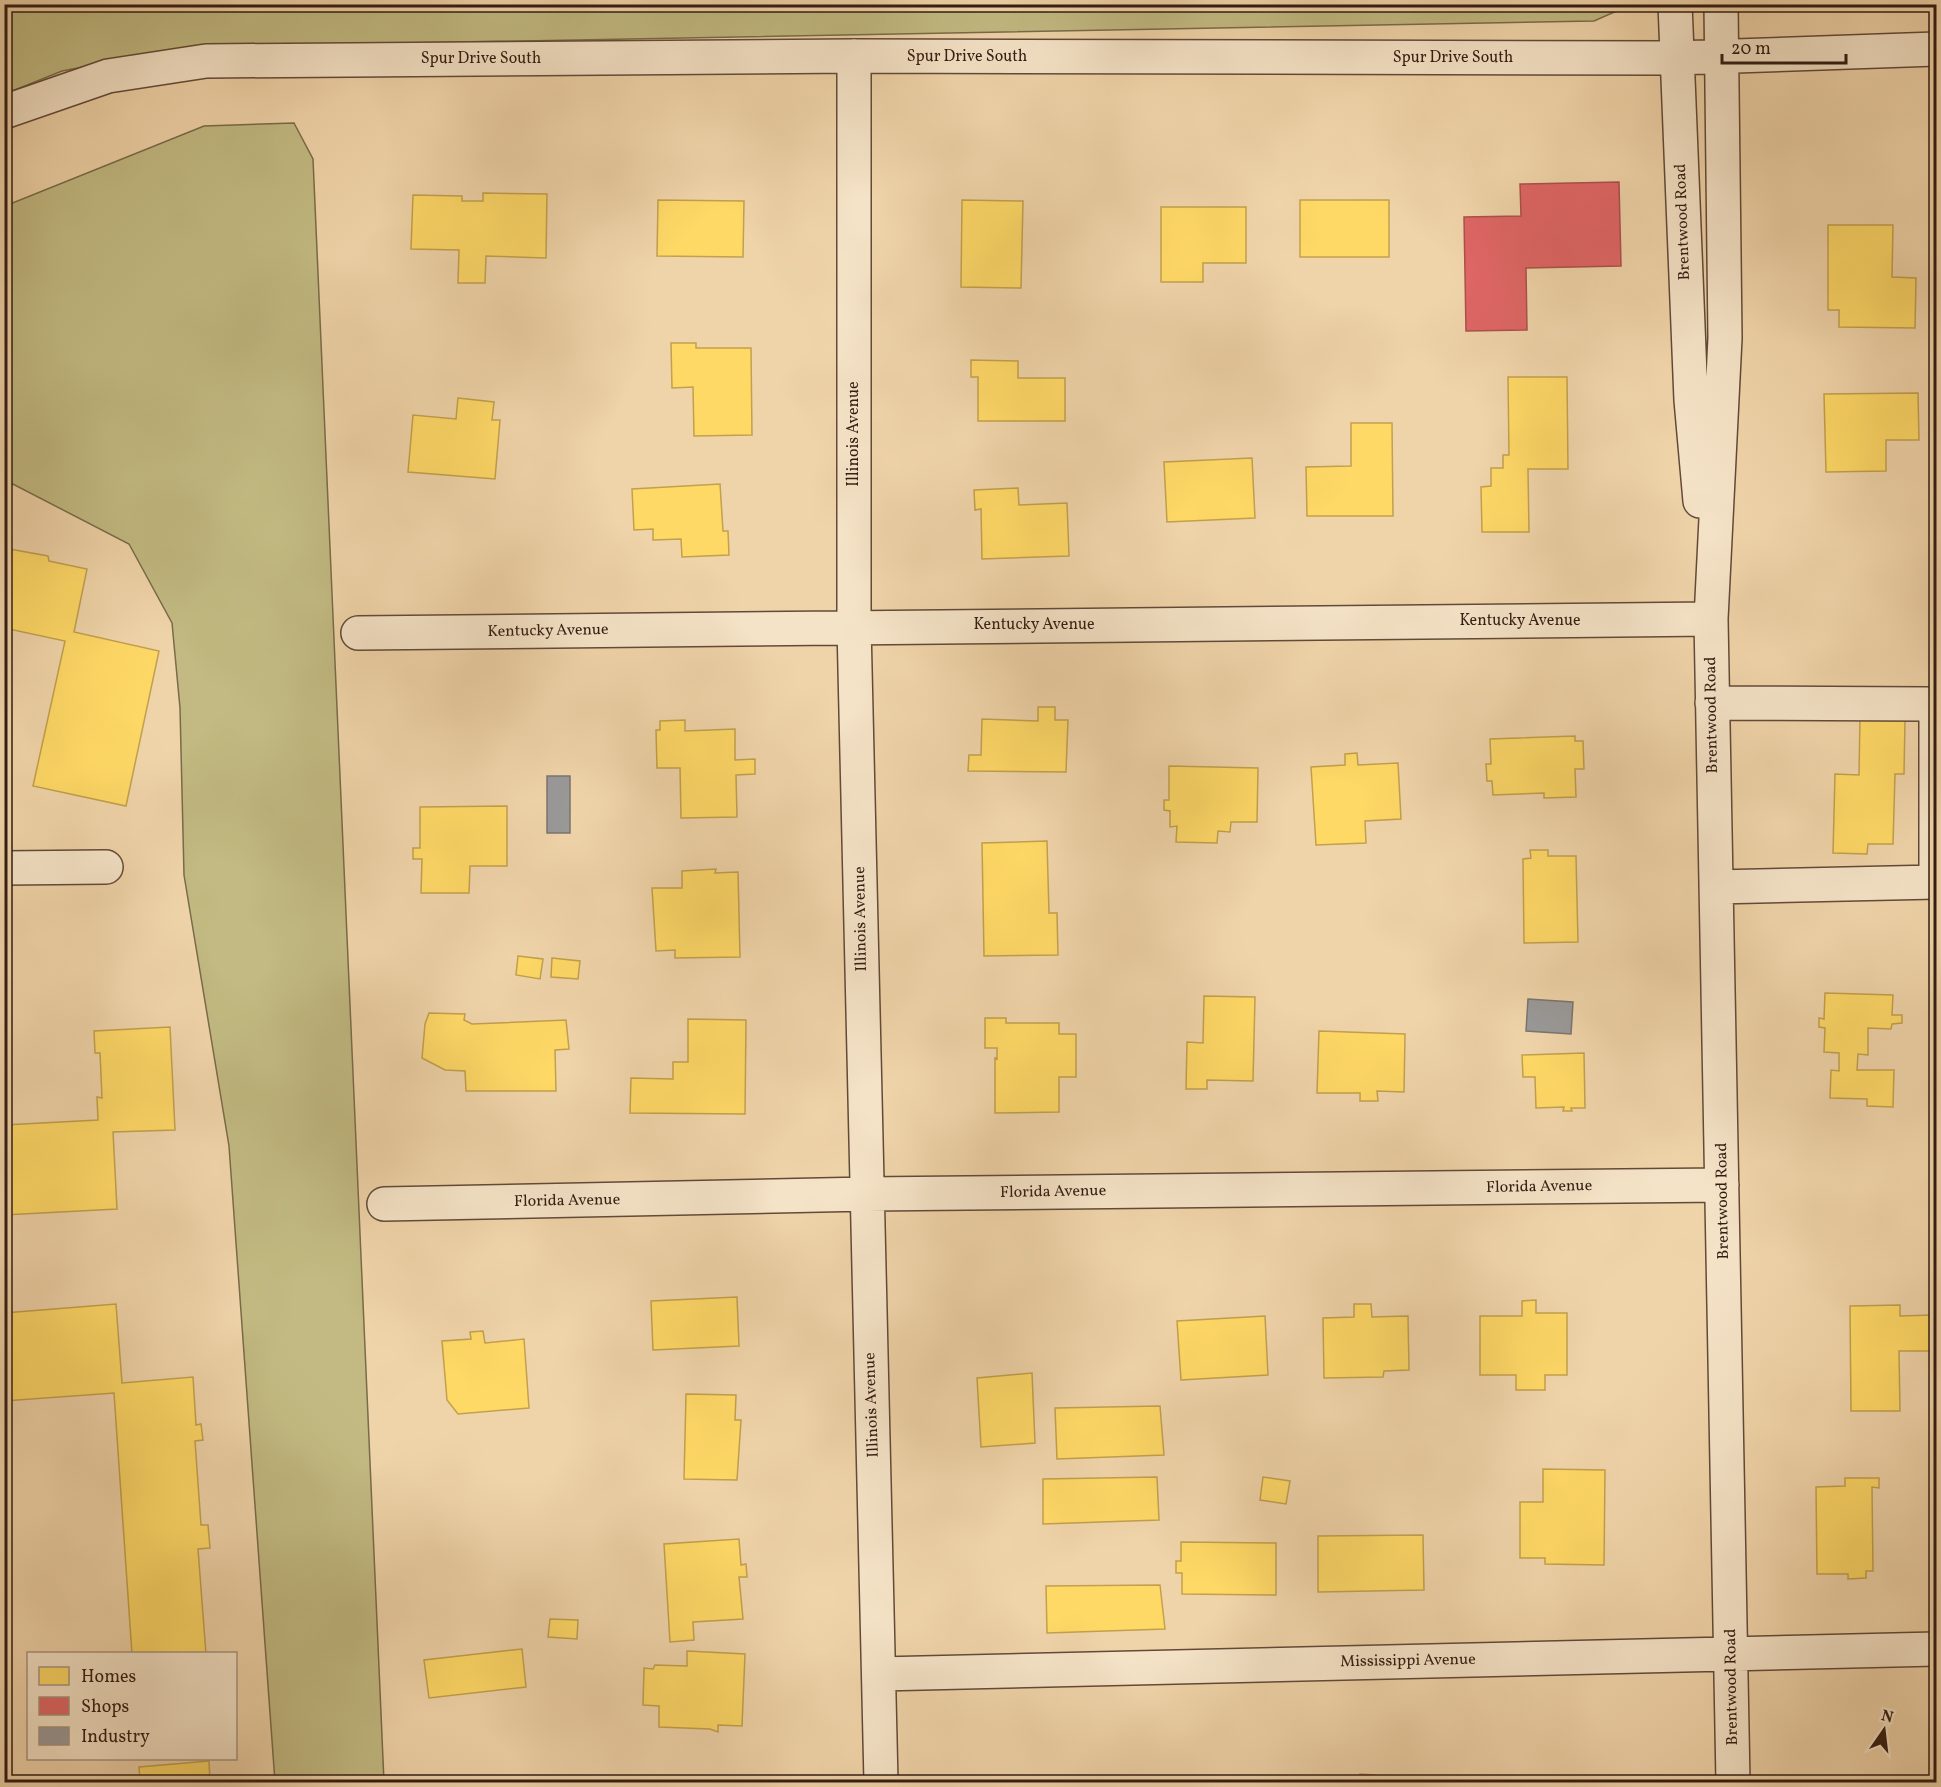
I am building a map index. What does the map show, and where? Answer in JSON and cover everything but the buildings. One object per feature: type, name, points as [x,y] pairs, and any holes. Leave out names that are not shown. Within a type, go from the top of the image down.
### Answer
[{"type":"street","name":"Brentwood Road","points":[[1675,4],[1690,400],[1711,619]]},
{"type":"street","name":"Brentwood Road","points":[[1721,4],[1725,338],[1711,619],[1733,1782]]},
{"type":"street","name":"Spur Drive South","points":[[4,112],[108,76],[206,61],[854,56],[1676,58],[1936,49]]},
{"type":"street","name":"Illinois Avenue","points":[[854,56],[854,626],[881,1782]]},
{"type":"street","name":"Kentucky Avenue","points":[[358,633],[854,626],[1711,619]]},
{"type":"street","points":[[1712,703],[1928,704],[1936,715],[1936,882],[1716,887]]},
{"type":"street","points":[[4,868],[105,867]]},
{"type":"street","name":"Florida Avenue","points":[[384,1204],[867,1194],[1722,1185]]},
{"type":"street","name":"Mississippi Avenue","points":[[879,1674],[1936,1648]]},
{"type":"shaded area","points":[[5,5],[1622,5],[1617,11],[1594,21],[191,47],[62,71],[5,94]]},
{"type":"shaded area","points":[[294,123],[313,159],[384,1782],[275,1782],[229,1146],[184,875],[180,708],[172,623],[129,544],[5,480],[5,206],[204,126]]}]
